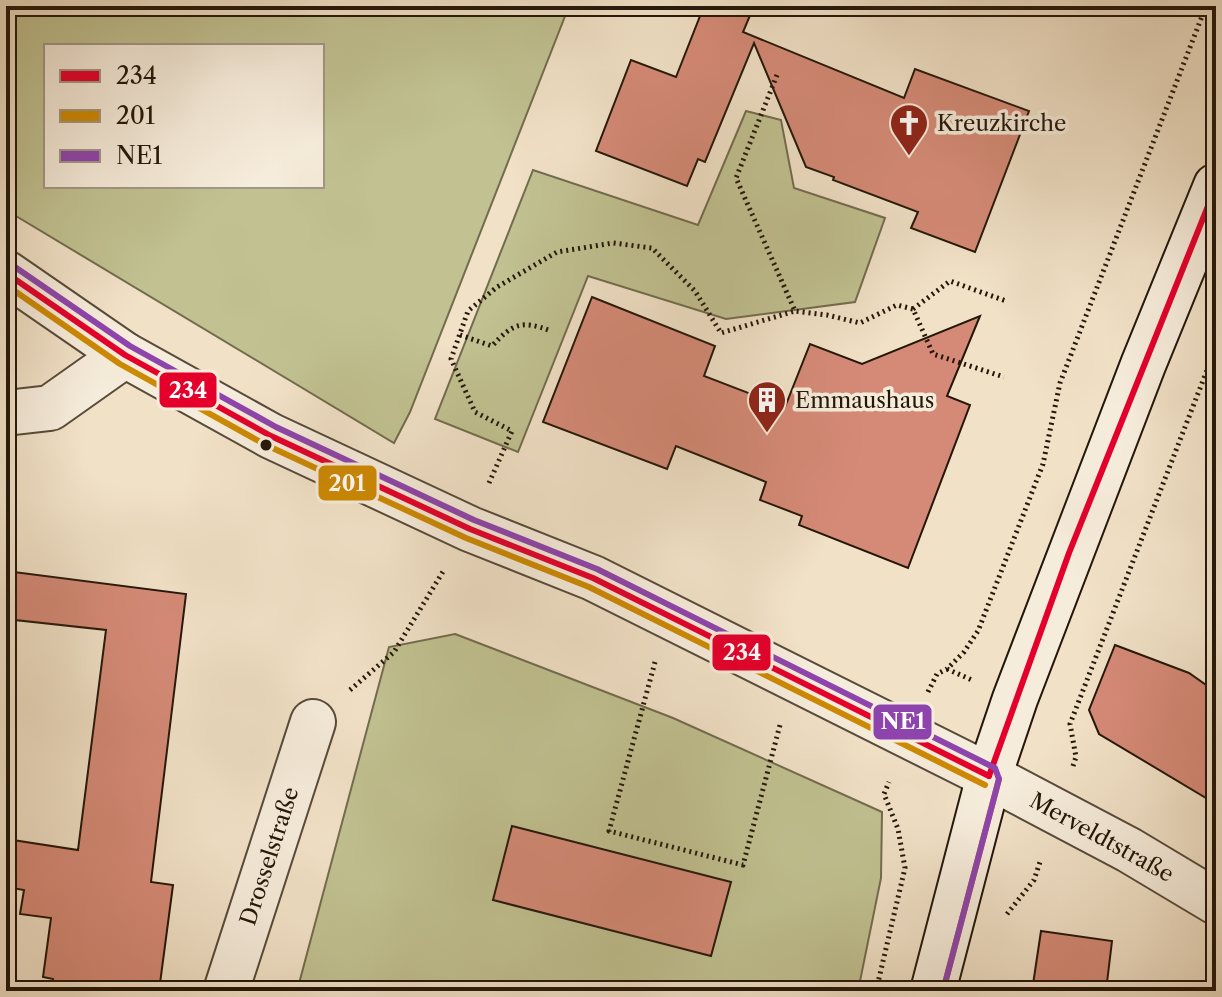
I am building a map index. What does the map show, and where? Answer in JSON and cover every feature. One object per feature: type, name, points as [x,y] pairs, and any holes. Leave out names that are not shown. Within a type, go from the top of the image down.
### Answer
[{"type":"street","points":[[933,991],[989,776],[1027,664],[1216,186]]},
{"type":"street","name":"Merveldtstraße","points":[[6,273],[125,355],[271,436],[470,529],[593,578],[989,776],[1129,850],[1216,902]]},
{"type":"street","points":[[6,413],[50,408],[125,355]]},
{"type":"street","name":"Drosselstraße","points":[[226,991],[313,722]]},
{"type":"path","points":[[937,674],[955,660],[978,631],[1043,464],[1060,383],[1206,6]]},
{"type":"path","points":[[777,75],[736,178],[795,311]]},
{"type":"path","points":[[313,722],[394,652],[470,529],[512,431],[475,412],[451,359],[468,311],[497,287],[557,252],[613,243],[652,248],[695,291],[721,333],[795,311],[860,323],[897,305],[913,309]]},
{"type":"path","points":[[913,309],[950,281],[1006,301]]},
{"type":"path","points":[[913,309],[933,354],[1004,377]]},
{"type":"path","points":[[460,335],[492,346],[508,329],[530,323],[551,331]]},
{"type":"path","points":[[1076,757],[1070,724],[1216,347]]},
{"type":"path","points":[[668,616],[609,831],[743,865],[792,677]]},
{"type":"path","points":[[876,991],[905,868],[898,829],[884,794]]},
{"type":"green space","points":[[6,6],[569,6],[410,412],[394,443],[6,210]]},
{"type":"green space","points":[[746,111],[781,120],[794,188],[885,218],[855,302],[726,319],[588,276],[518,452],[435,419],[533,170],[698,225]]},
{"type":"green space","points":[[455,634],[673,718],[882,812],[881,878],[858,991],[297,991],[389,647]]},
{"type":"building","points":[[704,6],[754,6],[743,32],[904,98],[915,69],[1029,111],[975,252],[911,228],[918,212],[806,167],[754,43],[705,162],[698,159],[687,186],[596,151],[631,60],[676,77]]},
{"type":"building","name":"Emmaushaus","points":[[592,297],[715,346],[704,376],[785,407],[810,344],[862,364],[980,316],[947,396],[970,405],[908,568],[799,525],[802,516],[760,500],[766,482],[676,446],[667,469],[543,422]]},
{"type":"building","points":[[6,571],[186,594],[151,882],[173,885],[159,991],[51,991],[53,979],[43,977],[51,918],[20,914],[24,890],[6,887],[6,839],[78,850],[106,630],[6,619]]},
{"type":"building","points":[[1115,645],[1189,673],[1216,692],[1216,804],[1099,734],[1089,710]]},
{"type":"building","points":[[512,826],[731,882],[711,956],[493,900]]},
{"type":"building","points":[[1041,931],[1112,941],[1106,991],[1032,991]]},
{"type":"transit line","name":"234","points":[[989,776],[1069,553],[1216,186]]},
{"type":"transit line","name":"NE1","points":[[12,265],[130,346],[276,427],[474,520],[597,569],[995,768],[999,779],[943,991]]},
{"type":"transit line","name":"234","points":[[6,273],[125,355],[271,436],[470,529],[593,578],[989,776]]},
{"type":"transit line","name":"201","points":[[6,285],[120,364],[266,445],[466,538],[589,587],[985,785]]},
{"type":"transit line","name":"201","points":[[943,991],[999,779]]},
{"type":"place","name":"Kreuzkirche","points":[[909,157]]},
{"type":"place","name":"Emmaushaus","points":[[767,434]]}]
